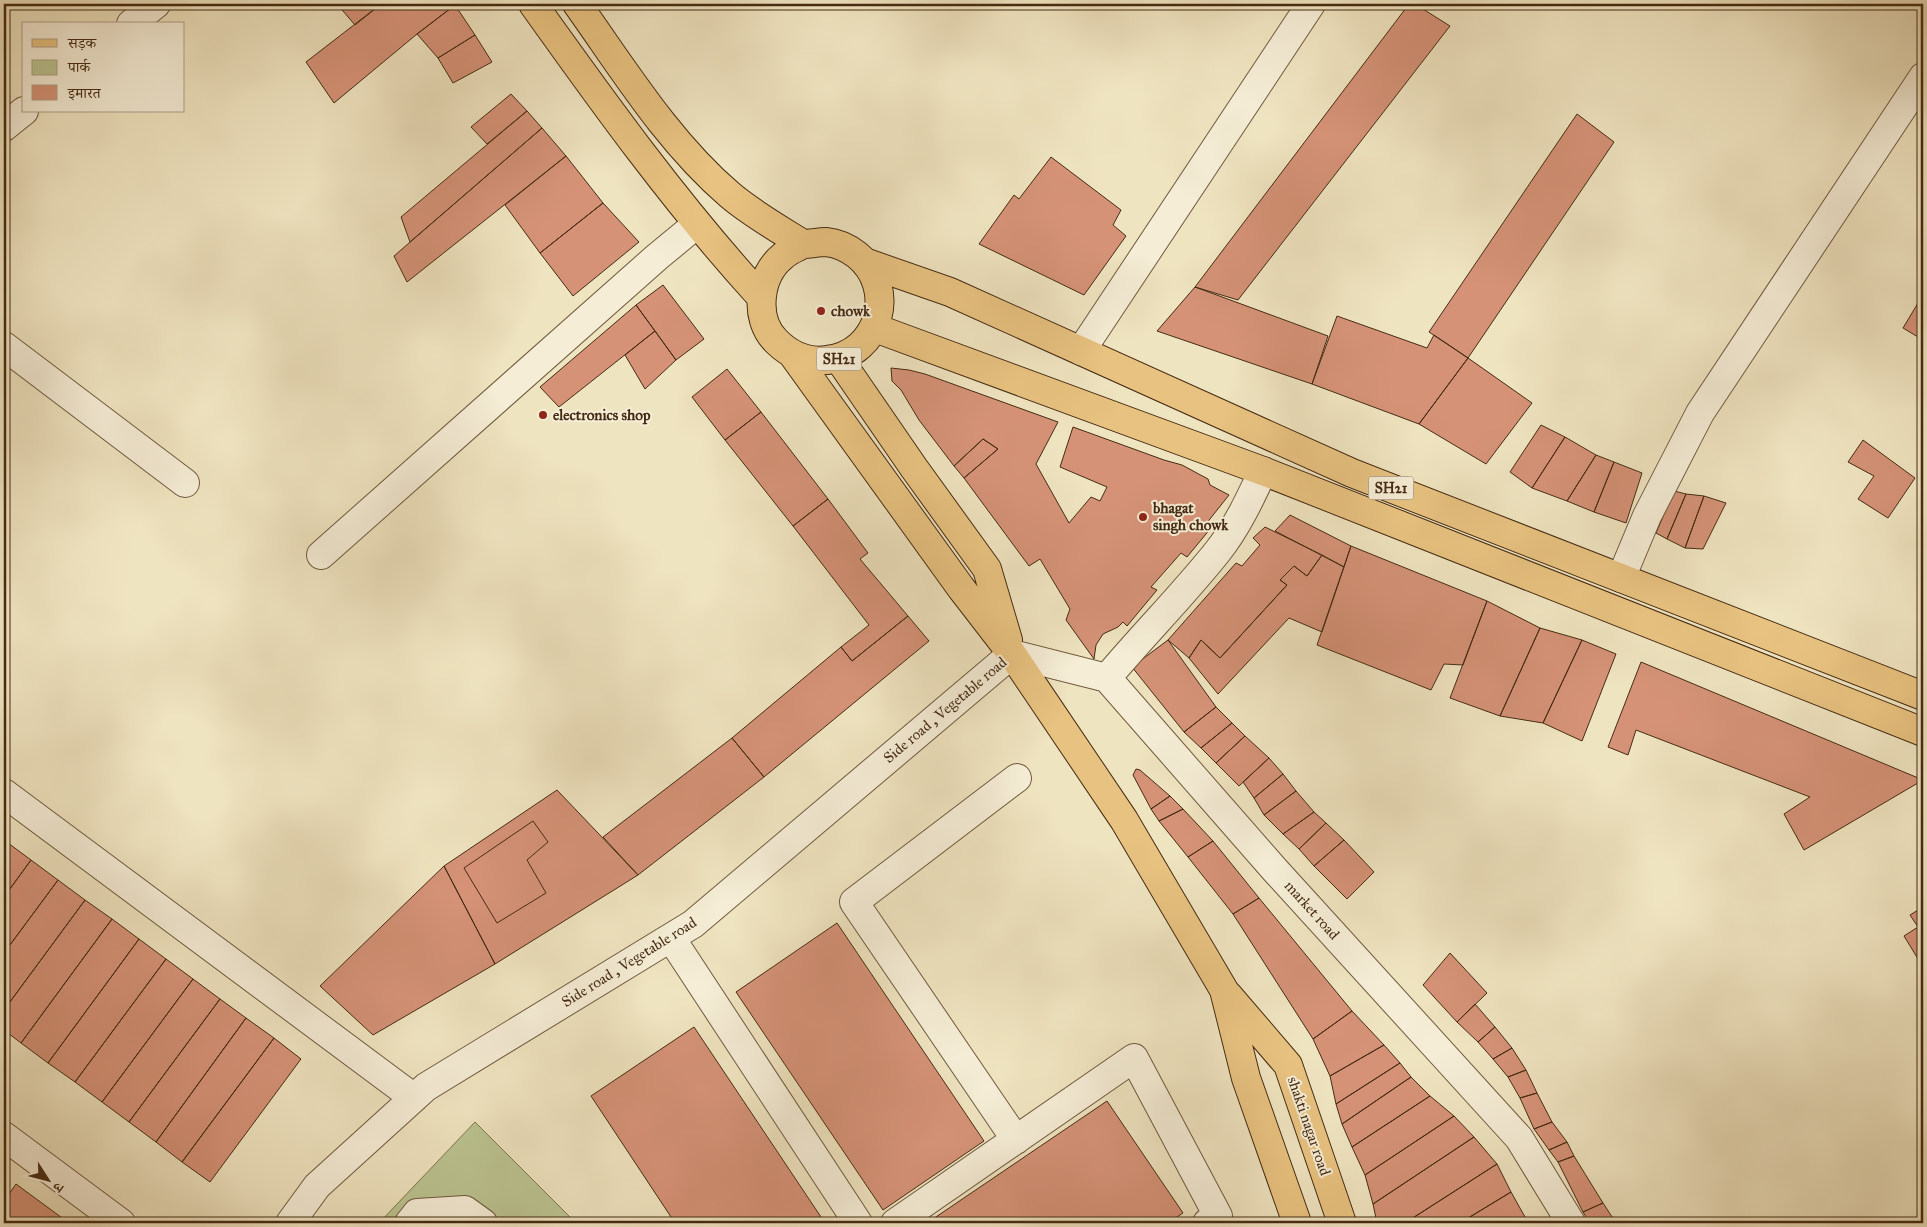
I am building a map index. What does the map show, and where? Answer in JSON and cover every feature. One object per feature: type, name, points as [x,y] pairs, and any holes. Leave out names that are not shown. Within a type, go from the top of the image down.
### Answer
[{"type":"main road","points":[[533,4],[664,184],[716,248],[761,297]]},
{"type":"main road","points":[[577,4],[646,101],[691,157],[731,196],[803,244]]},
{"type":"main road","name":"SH21","points":[[867,263],[878,283],[881,306],[875,328],[860,348],[839,359],[816,362],[793,355],[775,340],[764,320],[761,297],[768,274],[783,256],[803,244],[826,242],[848,248],[867,263],[950,292],[1352,473],[1923,696]]},
{"type":"main road","name":"SH21","points":[[875,328],[1263,471],[1923,732]]},
{"type":"main road","points":[[793,355],[961,588],[1012,654],[1124,820],[1224,990],[1246,1078],[1297,1223]]},
{"type":"main road","points":[[839,359],[987,569],[1012,654]]},
{"type":"main road","name":"shakti nagar road","points":[[1224,990],[1288,1065],[1342,1223]]},
{"type":"street","points":[[134,22],[156,4]]},
{"type":"street","points":[[1081,351],[1312,4]]},
{"type":"street","points":[[1621,578],[1647,516],[1700,413],[1923,77]]},
{"type":"street","points":[[4,127],[23,112]]},
{"type":"street","points":[[321,555],[657,257],[698,224]]},
{"type":"street","points":[[4,346],[185,483]]},
{"type":"street","points":[[1012,654],[1107,678],[1219,550],[1246,509],[1263,471]]},
{"type":"street","name":"Side road , Vegetable road","points":[[290,1223],[317,1186],[426,1087],[693,924],[1012,654]]},
{"type":"street","name":"market road","points":[[1107,678],[1275,870],[1519,1138],[1571,1223]]},
{"type":"street","points":[[1016,1140],[854,902],[1017,778]]},
{"type":"street","points":[[4,793],[414,1098]]},
{"type":"street","points":[[671,938],[858,1223]]},
{"type":"street","points":[[895,1223],[1134,1058],[1218,1216],[1207,1223]]},
{"type":"street","points":[[4,1136],[121,1223]]},
{"type":"street","points":[[409,1223],[417,1213],[465,1210],[483,1223]]},
{"type":"green space","points":[[475,1122],[576,1223],[379,1223]]},
{"type":"building","points":[[337,4],[381,4],[355,25]]},
{"type":"building","points":[[381,4],[455,5],[334,103],[306,62]]},
{"type":"building","points":[[1409,4],[1415,4],[1450,26],[1238,300],[1195,287]]},
{"type":"building","points":[[455,5],[475,35],[438,58],[417,34]]},
{"type":"building","points":[[475,35],[492,62],[453,83],[438,58]]},
{"type":"building","points":[[511,94],[527,111],[487,144],[471,127]]},
{"type":"building","points":[[527,111],[542,128],[410,242],[401,217]]},
{"type":"building","points":[[1577,114],[1614,142],[1468,358],[1429,332]]},
{"type":"building","points":[[542,128],[566,156],[407,282],[394,256]]},
{"type":"building","points":[[566,156],[603,203],[540,253],[505,205]]},
{"type":"building","points":[[1051,157],[1121,210],[1113,225],[1126,236],[1084,295],[979,244],[1014,195],[1019,199]]},
{"type":"building","points":[[603,203],[639,242],[573,296],[540,253]]},
{"type":"building","points":[[663,285],[704,339],[676,360],[636,305]]},
{"type":"building","points":[[1195,287],[1328,336],[1312,384],[1157,331]]},
{"type":"building","points":[[1921,298],[1923,298],[1923,340],[1903,328]]},
{"type":"building","points":[[636,305],[655,331],[559,407],[540,387]]},
{"type":"building","points":[[1337,316],[1427,348],[1434,335],[1468,358],[1419,424],[1312,384]]},
{"type":"building","points":[[655,331],[676,360],[645,389],[625,355]]},
{"type":"building","points":[[1468,358],[1532,403],[1486,464],[1419,424]]},
{"type":"building","name":"bhagat singh chowk","points":[[891,368],[925,374],[1058,422],[1036,464],[1069,523],[1091,497],[1100,501],[1107,487],[1060,467],[1073,427],[1182,465],[1208,479],[1210,485],[1229,495],[1206,524],[1211,528],[1187,557],[1181,553],[1151,587],[1157,590],[1127,626],[1123,622],[1118,627],[1103,634],[1096,645],[1094,659],[1066,620],[1070,609],[1040,559],[1029,566],[964,478],[998,449],[983,439],[954,466],[919,420],[901,390],[892,381]]},
{"type":"building","points":[[727,369],[761,412],[725,440],[692,397]]},
{"type":"building","points":[[761,412],[828,499],[793,526],[725,440]]},
{"type":"building","points":[[1541,425],[1565,437],[1532,488],[1510,472]]},
{"type":"building","points":[[1565,437],[1596,455],[1567,501],[1532,488]]},
{"type":"building","points":[[983,439],[998,449],[964,478],[954,466]]},
{"type":"building","points":[[1863,440],[1915,478],[1888,518],[1858,499],[1874,476],[1848,462]]},
{"type":"building","points":[[1596,455],[1614,462],[1594,512],[1567,501]]},
{"type":"building","points":[[1614,462],[1642,473],[1626,523],[1594,512]]},
{"type":"building","points":[[1674,491],[1686,494],[1667,539],[1656,533]]},
{"type":"building","points":[[1686,494],[1704,496],[1685,548],[1667,539]]},
{"type":"building","points":[[1704,496],[1726,503],[1703,549],[1685,548]]},
{"type":"building","points":[[828,499],[868,553],[860,559],[908,616],[852,661],[841,647],[869,625],[793,526]]},
{"type":"building","points":[[1290,515],[1351,546],[1344,567],[1275,531]]},
{"type":"building","points":[[1265,527],[1322,555],[1307,576],[1294,566],[1280,580],[1287,585],[1220,658],[1201,640],[1189,658],[1168,640],[1236,563],[1242,566],[1260,545],[1253,538]]},
{"type":"building","points":[[1351,546],[1487,601],[1463,665],[1444,664],[1431,690],[1317,645]]},
{"type":"building","points":[[1322,555],[1344,567],[1322,632],[1289,618],[1218,694],[1189,658],[1201,640],[1220,658],[1287,585],[1280,580],[1294,566],[1307,576]]},
{"type":"building","points":[[1487,601],[1540,628],[1500,716],[1450,698]]},
{"type":"building","points":[[908,616],[929,641],[764,777],[732,738],[841,647],[852,661]]},
{"type":"building","points":[[1540,628],[1582,640],[1543,723],[1500,716]]},
{"type":"building","points":[[1168,640],[1216,707],[1184,732],[1132,667]]},
{"type":"building","points":[[1582,640],[1616,654],[1582,741],[1543,723]]},
{"type":"building","points":[[1641,662],[1923,780],[1804,850],[1784,814],[1810,797],[1636,730],[1628,755],[1608,747]]},
{"type":"building","points":[[1216,707],[1232,723],[1201,748],[1184,732]]},
{"type":"building","points":[[1232,723],[1245,736],[1216,763],[1201,748]]},
{"type":"building","points":[[1245,736],[1269,758],[1239,786],[1216,763]]},
{"type":"building","points":[[732,738],[764,777],[638,875],[603,837]]},
{"type":"building","points":[[1269,758],[1283,774],[1254,798],[1243,782]]},
{"type":"building","points":[[1136,769],[1140,770],[1170,796],[1151,809],[1133,775]]},
{"type":"building","points":[[1283,774],[1296,791],[1264,815],[1254,798]]},
{"type":"building","points":[[557,790],[638,875],[495,964],[444,866]]},
{"type":"building","points":[[1296,791],[1314,812],[1283,834],[1264,815]]},
{"type":"building","points":[[1170,796],[1183,809],[1159,821],[1151,809]]},
{"type":"building","points":[[1183,809],[1213,841],[1188,857],[1159,821]]},
{"type":"building","points":[[1314,812],[1326,823],[1299,849],[1283,834]]},
{"type":"building","points":[[533,821],[548,842],[527,860],[546,893],[497,923],[464,868]]},
{"type":"building","points":[[1326,823],[1344,840],[1314,866],[1299,849]]},
{"type":"building","points":[[4,840],[31,860],[4,897]]},
{"type":"building","points":[[1344,840],[1374,872],[1347,899],[1314,866]]},
{"type":"building","points":[[1213,841],[1259,898],[1233,914],[1188,857]]},
{"type":"building","points":[[31,860],[58,880],[4,953],[4,897]]},
{"type":"building","points":[[444,866],[495,964],[373,1035],[320,986]]},
{"type":"building","points":[[58,880],[85,900],[4,1010],[4,953]]},
{"type":"building","points":[[1259,898],[1352,1011],[1313,1039],[1233,914]]},
{"type":"building","points":[[85,900],[112,919],[21,1043],[4,1030],[4,1010]]},
{"type":"building","points":[[1923,907],[1923,967],[1904,936],[1918,927],[1910,915]]},
{"type":"building","points":[[112,919],[139,939],[48,1063],[21,1043]]},
{"type":"building","points":[[837,923],[984,1141],[883,1210],[736,992]]},
{"type":"building","points":[[139,939],[166,959],[75,1082],[48,1063]]},
{"type":"building","points":[[1450,953],[1487,993],[1457,1022],[1423,985]]},
{"type":"building","points":[[166,959],[193,979],[102,1102],[75,1082]]},
{"type":"building","points":[[193,979],[220,999],[129,1122],[102,1102]]},
{"type":"building","points":[[220,999],[246,1018],[156,1142],[129,1122]]},
{"type":"building","points":[[1475,1004],[1495,1027],[1478,1042],[1457,1022]]},
{"type":"building","points":[[1352,1011],[1384,1045],[1330,1076],[1313,1039]]},
{"type":"building","points":[[246,1018],[274,1038],[182,1162],[156,1142]]},
{"type":"building","points":[[694,1027],[825,1223],[675,1223],[591,1096]]},
{"type":"building","points":[[1495,1027],[1512,1048],[1493,1059],[1478,1042]]},
{"type":"building","points":[[274,1038],[301,1059],[210,1182],[182,1162]]},
{"type":"building","points":[[1384,1045],[1400,1063],[1336,1104],[1330,1076]]},
{"type":"building","points":[[1512,1048],[1526,1070],[1508,1077],[1493,1059]]},
{"type":"building","points":[[1400,1063],[1411,1077],[1342,1124],[1336,1104]]},
{"type":"building","points":[[1526,1070],[1537,1093],[1520,1098],[1508,1077]]},
{"type":"building","points":[[1411,1077],[1430,1096],[1352,1147],[1342,1124]]},
{"type":"building","points":[[1537,1093],[1552,1122],[1534,1129],[1520,1098]]},
{"type":"building","points":[[1430,1096],[1454,1116],[1365,1175],[1352,1147]]},
{"type":"building","points":[[1107,1101],[1183,1213],[1168,1223],[927,1223]]},
{"type":"building","points":[[1454,1116],[1474,1137],[1373,1204],[1365,1175]]},
{"type":"building","points":[[1552,1122],[1567,1142],[1549,1150],[1534,1129]]},
{"type":"building","points":[[1474,1137],[1497,1164],[1405,1223],[1377,1223],[1373,1204]]},
{"type":"building","points":[[1567,1142],[1574,1156],[1558,1162],[1549,1150]]},
{"type":"building","points":[[1574,1156],[1603,1203],[1583,1212],[1558,1162]]},
{"type":"building","points":[[1497,1164],[1511,1192],[1460,1223],[1405,1223]]},
{"type":"building","points":[[16,1184],[69,1223],[11,1223],[4,1218],[4,1201]]},
{"type":"building","points":[[1511,1192],[1525,1217],[1515,1223],[1460,1223]]},
{"type":"building","points":[[1603,1203],[1616,1223],[1590,1223],[1583,1212]]},
{"type":"building","points":[[1525,1217],[1528,1223],[1515,1223]]},
{"type":"place","name":"chowk","points":[[821,311]]},
{"type":"place","name":"electronics shop","points":[[543,415]]},
{"type":"place","name":"bhagat singh chowk","points":[[1143,517]]}]
